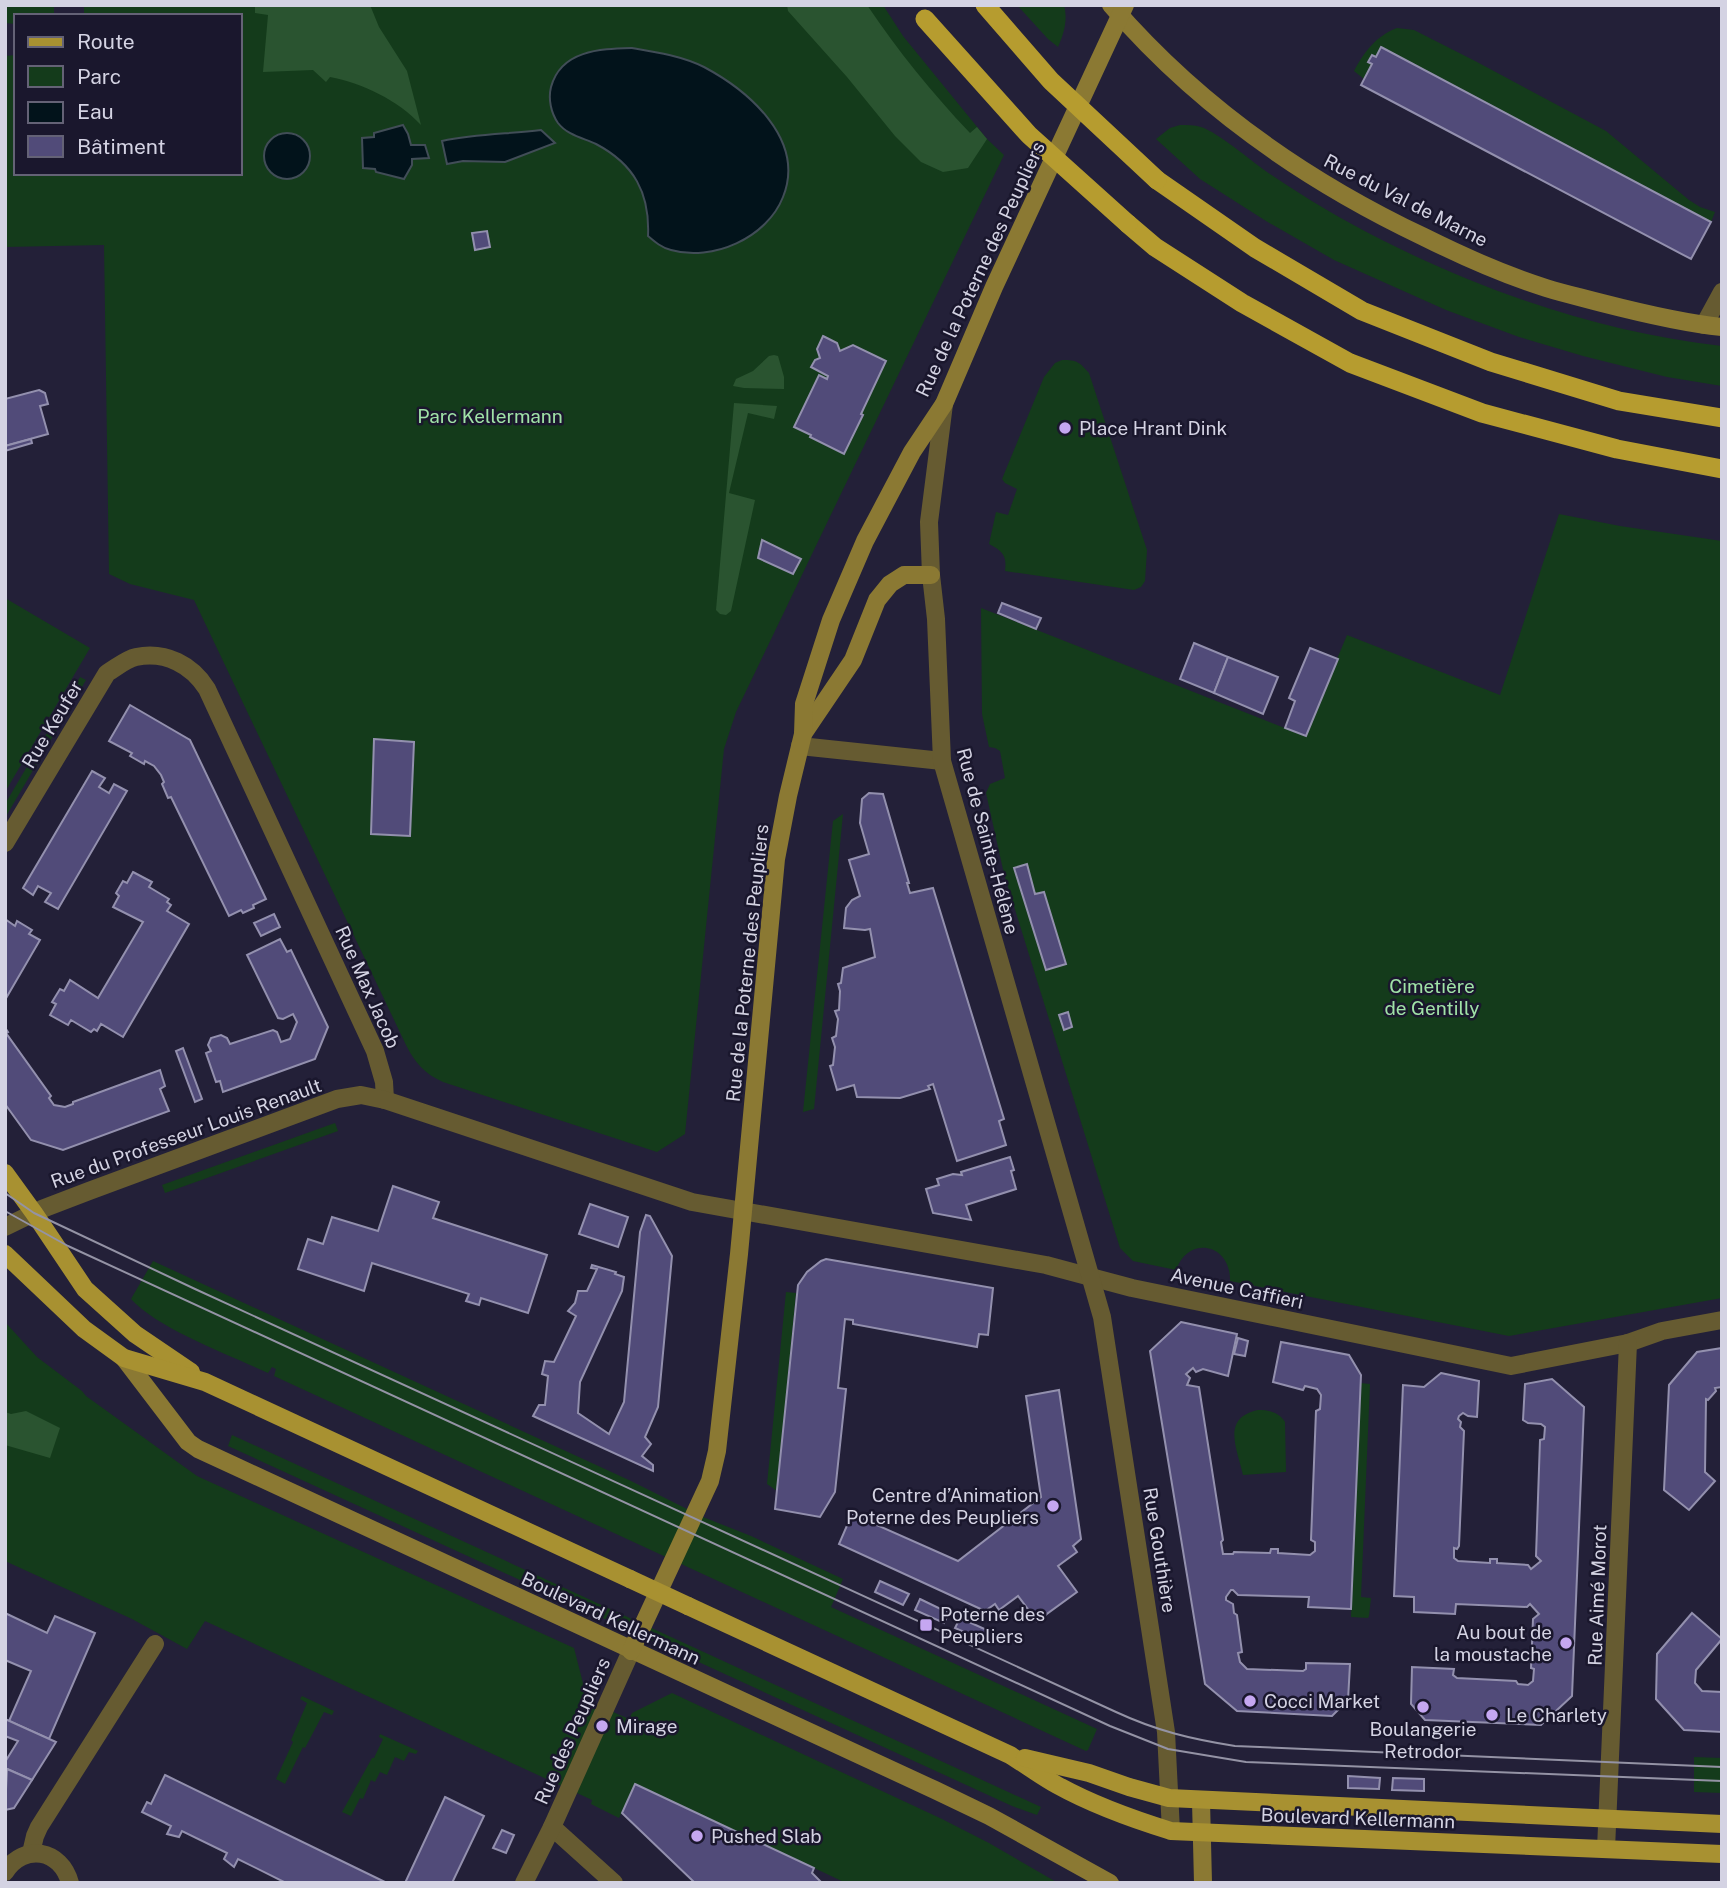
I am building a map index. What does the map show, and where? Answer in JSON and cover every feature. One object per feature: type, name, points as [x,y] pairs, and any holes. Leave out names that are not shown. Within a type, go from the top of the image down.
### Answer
[{"type":"highway","points":[[985,5],[1051,81],[1157,180],[1255,248],[1363,311],[1491,362],[1619,401],[1722,418]]},
{"type":"highway","points":[[921,12],[1029,135],[1155,247],[1231,296],[1350,363],[1482,413],[1617,449],[1722,469]]},
{"type":"main road","name":"Rue du Val de Marne","points":[[1118,9],[1172,69],[1252,137],[1293,165],[1385,217],[1441,246],[1544,287],[1624,309],[1713,326]]},
{"type":"main road","name":"Rue de la Poterne des Peupliers","points":[[710,1481],[717,1451],[776,859],[802,740],[804,704],[831,620],[865,541],[912,452],[943,404],[1118,9]]},
{"type":"main road","points":[[802,740],[853,660],[877,600],[890,584],[904,575],[931,575]]},
{"type":"main road","name":"Boulevard Kellermann","points":[[5,1173],[85,1289],[135,1334],[205,1382]]},
{"type":"main road","name":"Boulevard Kellermann","points":[[5,1254],[84,1329],[124,1358],[188,1442],[198,1449],[967,1806],[1110,1883]]},
{"type":"main road","name":"Boulevard Kellermann","points":[[124,1358],[205,1382],[1010,1755],[1079,1796],[1171,1831],[1722,1854]]},
{"type":"main road","name":"Rue des Peupliers","points":[[631,1651],[710,1481]]},
{"type":"main road","name":"Boulevard Kellermann","points":[[1010,1755],[1089,1773],[1169,1798],[1722,1824]]},
{"type":"main road","points":[[1201,1801],[1203,1883]]},
{"type":"street","points":[[1713,326],[1722,292]]},
{"type":"street","name":"Rue de Sainte-Hélène","points":[[943,404],[929,522],[942,761],[1091,1277]]},
{"type":"street","name":"Rue Keufer","points":[[5,843],[107,673],[136,657],[157,657]]},
{"type":"street","name":"Rue Max Jacob","points":[[157,657],[172,659],[186,666],[200,678],[207,689],[375,1051],[384,1082],[385,1100]]},
{"type":"street","points":[[802,740],[942,761]]},
{"type":"street","name":"Rue du Professeur Louis Renault","points":[[5,1227],[89,1191],[337,1099],[360,1095],[385,1100]]},
{"type":"street","points":[[385,1100],[692,1202],[742,1210]]},
{"type":"street","name":"Avenue Caffieri","points":[[742,1210],[1046,1265],[1132,1288],[1511,1366],[1628,1343],[1662,1331],[1722,1320]]},
{"type":"street","name":"Rue Gouthière","points":[[1091,1277],[1102,1317],[1162,1700],[1171,1831]]},
{"type":"street","name":"Rue Aimé Morot","points":[[1606,1849],[1628,1343]]},
{"type":"street","points":[[31,1853],[34,1836],[39,1827],[155,1644]]},
{"type":"street","name":"Rue des Peupliers","points":[[524,1883],[631,1651]]},
{"type":"street","points":[[552,1827],[614,1883]]},
{"type":"street","points":[[8,1863],[31,1853],[53,1857],[62,1865],[70,1883]]},
{"type":"green space","points":[[5,5],[54,5],[54,14],[14,14],[14,24],[5,23]]},
{"type":"green space","name":"Parc Kellermann","points":[[84,5],[883,5],[903,36],[987,139],[1004,155],[736,712],[724,749],[685,1134],[657,1152],[443,1082],[421,1067],[406,1045],[194,600],[130,584],[109,574],[104,245],[5,247],[5,56],[14,55],[14,175],[242,175],[242,14],[84,14]]},
{"type":"green space","points":[[255,5],[370,5],[379,27],[407,71],[421,125],[391,100],[330,77],[326,82],[313,70],[263,72],[268,15],[255,13]]},
{"type":"green space","points":[[787,5],[867,5],[903,55],[956,118],[970,133],[977,127],[987,139],[968,168],[943,172],[921,162],[895,136],[788,11]]},
{"type":"green space","points":[[1017,5],[1064,5],[1065,26],[1058,47],[1048,39]]},
{"type":"green space","points":[[1397,28],[1414,30],[1606,131],[1689,200],[1715,212],[1711,222],[1381,47],[1376,57],[1372,56],[1368,61],[1372,64],[1364,79],[1354,71],[1371,45]]},
{"type":"green space","points":[[1180,125],[1208,130],[1267,172],[1338,216],[1382,240],[1463,277],[1590,321],[1678,340],[1722,346],[1722,386],[1667,377],[1519,337],[1446,310],[1334,260],[1200,179],[1156,139],[1170,128]]},
{"type":"green space","points":[[769,356],[778,356],[784,377],[784,389],[733,386],[736,379],[753,371]]},
{"type":"green space","name":"Place Hrant Dink","points":[[1062,360],[1078,362],[1089,373],[1147,550],[1145,581],[1141,587],[1134,590],[1005,571],[1003,554],[989,544],[996,512],[1008,515],[1017,489],[1002,479],[1044,377],[1055,363]]},
{"type":"green space","points":[[734,403],[777,406],[774,419],[748,413],[729,493],[755,500],[731,611],[726,615],[716,610]]},
{"type":"green space","name":"Cimetière de Gentilly","points":[[1559,514],[1722,541],[1722,1298],[1509,1336],[1230,1281],[1224,1258],[1208,1248],[1190,1252],[1176,1270],[1133,1261],[1120,1248],[1004,874],[986,793],[990,784],[1005,778],[1000,751],[989,747],[982,714],[981,608],[1305,736],[1347,635],[1500,695]]},
{"type":"green space","points":[[5,598],[90,648],[5,792]]},
{"type":"green space","points":[[80,677],[86,680],[5,818],[5,804]]},
{"type":"green space","points":[[843,814],[814,1109],[803,1112],[833,821]]},
{"type":"green space","points":[[335,1123],[338,1131],[165,1193],[162,1185]]},
{"type":"green space","points":[[153,1261],[631,1481],[703,1517],[843,1579],[831,1607],[1097,1729],[1088,1750],[274,1376],[276,1369],[272,1367],[268,1373],[176,1331],[158,1321],[131,1299]]},
{"type":"green space","points":[[786,1292],[796,1293],[777,1491],[767,1484]]},
{"type":"green space","points":[[5,1322],[37,1357],[197,1476],[574,1648],[585,1691],[583,1697],[586,1700],[629,1719],[632,1713],[672,1693],[942,1819],[1058,1883],[846,1883],[635,1784],[619,1818],[591,1804],[592,1800],[205,1621],[187,1649],[132,1619],[5,1561]]},
{"type":"green space","points":[[1360,1383],[1370,1384],[1361,1597],[1371,1598],[1368,1618],[1351,1617]]},
{"type":"green space","points":[[1258,1410],[1273,1412],[1285,1422],[1286,1472],[1243,1475],[1235,1445],[1235,1427],[1246,1414]]},
{"type":"green space","points":[[26,1411],[60,1428],[50,1458],[5,1445],[5,1412],[11,1414]]},
{"type":"green space","points":[[232,1435],[1041,1807],[1037,1815],[1012,1806],[228,1446]]},
{"type":"green space","points":[[302,1696],[334,1711],[332,1715],[324,1712],[285,1784],[276,1779],[307,1703],[300,1699]]},
{"type":"green space","points":[[380,1734],[418,1751],[416,1754],[409,1752],[404,1761],[395,1757],[387,1775],[380,1772],[375,1782],[371,1780],[363,1799],[360,1798],[351,1816],[342,1812],[374,1758],[383,1739],[379,1737]]},
{"type":"green space","points":[[1694,1757],[1722,1758],[1722,1793],[1694,1792]]},
{"type":"water","points":[[632,48],[678,57],[696,63],[721,77],[755,104],[780,137],[787,156],[788,176],[783,197],[765,224],[751,235],[736,243],[704,253],[687,253],[662,246],[648,236],[646,206],[637,181],[630,171],[609,152],[571,133],[558,123],[551,106],[550,92],[563,65],[595,51]]},
{"type":"water","points":[[403,125],[411,145],[425,145],[429,158],[412,159],[412,165],[404,179],[376,172],[375,169],[363,168],[362,138],[374,137],[374,133]]},
{"type":"water","points":[[541,130],[555,143],[505,162],[463,161],[447,164],[442,141]]},
{"type":"water","points":[[287,133],[303,140],[310,156],[303,172],[287,179],[271,172],[264,156],[271,140]]},
{"type":"building","points":[[1381,47],[1711,222],[1691,259],[1361,85],[1372,64],[1368,62],[1372,55],[1376,57]]},
{"type":"building","points":[[487,231],[490,247],[475,250],[472,233]]},
{"type":"building","points":[[823,336],[837,343],[840,351],[853,345],[886,361],[844,454],[794,427],[819,375],[827,379],[828,376],[811,367],[815,360],[820,358],[817,349]]},
{"type":"building","points":[[39,390],[45,393],[48,404],[40,406],[48,434],[5,446],[5,399]]},
{"type":"building","points":[[31,439],[32,443],[5,451],[5,446]]},
{"type":"building","points":[[762,540],[801,559],[793,574],[758,558]]},
{"type":"building","points":[[1002,603],[1041,618],[1036,629],[998,613]]},
{"type":"building","points":[[1194,643],[1228,657],[1214,693],[1180,679]]},
{"type":"building","points":[[1310,648],[1338,659],[1306,736],[1285,728],[1295,701],[1289,698]]},
{"type":"building","points":[[1228,657],[1278,677],[1263,714],[1214,693]]},
{"type":"building","points":[[130,705],[190,740],[266,899],[253,905],[254,908],[229,916],[171,797],[168,798],[161,775],[154,766],[145,761],[144,764],[130,756],[132,753],[109,741]]},
{"type":"building","points":[[374,739],[414,742],[410,836],[371,834]]},
{"type":"building","points":[[92,771],[105,778],[99,787],[109,793],[114,784],[127,791],[58,909],[45,902],[51,893],[38,886],[33,895],[23,888]]},
{"type":"building","points":[[869,793],[883,794],[910,893],[933,888],[1004,1119],[999,1121],[1006,1145],[957,1161],[933,1084],[928,1086],[930,1089],[900,1098],[857,1097],[854,1085],[837,1090],[830,1066],[833,1065],[835,1047],[832,1038],[836,1036],[838,1019],[835,1011],[839,1010],[838,984],[841,983],[843,968],[875,957],[870,929],[844,928],[846,908],[852,900],[860,896],[849,860],[869,854],[860,823],[862,799]]},
{"type":"building","points":[[1027,864],[1035,894],[1044,892],[1066,964],[1046,970],[1014,868]]},
{"type":"building","points":[[133,872],[152,882],[149,887],[169,899],[167,902],[171,905],[167,911],[189,924],[123,1037],[101,1024],[97,1031],[94,1029],[91,1032],[71,1020],[68,1025],[50,1015],[56,1004],[52,1002],[60,989],[64,991],[70,980],[98,998],[143,922],[113,907],[119,896],[116,893],[123,881],[127,883]]},
{"type":"building","points":[[274,914],[280,927],[261,936],[254,923]]},
{"type":"building","points":[[5,919],[15,926],[17,921],[32,930],[29,934],[40,940],[5,1000]]},
{"type":"building","points":[[280,939],[287,952],[291,950],[328,1027],[315,1059],[223,1092],[220,1081],[216,1082],[206,1053],[211,1051],[208,1045],[211,1038],[221,1035],[227,1038],[230,1044],[273,1030],[277,1032],[281,1042],[290,1039],[297,1022],[293,1014],[283,1019],[278,1018],[247,955]]},
{"type":"building","points":[[1068,1012],[1072,1027],[1064,1030],[1059,1015]]},
{"type":"building","points":[[6,1029],[6,1033],[51,1096],[49,1098],[54,1105],[65,1107],[160,1070],[165,1086],[160,1089],[169,1111],[63,1150],[31,1140],[5,1104]]},
{"type":"building","points":[[183,1048],[202,1099],[195,1102],[176,1051]]},
{"type":"building","points":[[1010,1157],[1016,1189],[966,1205],[971,1220],[933,1213],[926,1189],[939,1185],[937,1179],[953,1174],[962,1175],[961,1172]]},
{"type":"building","points":[[393,1186],[439,1202],[433,1218],[547,1255],[528,1313],[481,1298],[479,1305],[466,1301],[469,1294],[372,1263],[364,1291],[298,1269],[308,1239],[323,1244],[332,1217],[378,1231]]},
{"type":"building","points":[[590,1204],[628,1217],[618,1247],[579,1234]]},
{"type":"building","points":[[646,1215],[650,1216],[672,1256],[658,1407],[645,1437],[651,1444],[642,1456],[653,1465],[653,1471],[533,1416],[539,1405],[545,1405],[548,1376],[542,1374],[545,1361],[554,1362],[576,1316],[568,1311],[575,1303],[578,1291],[587,1291],[597,1269],[591,1268],[592,1265],[624,1277],[622,1291],[580,1382],[578,1413],[609,1434],[624,1402],[640,1232]]},
{"type":"building","points":[[826,1259],[993,1288],[988,1335],[979,1334],[977,1347],[853,1324],[853,1320],[845,1319],[838,1388],[846,1389],[835,1492],[820,1517],[775,1509],[798,1285],[807,1272]]},
{"type":"building","points":[[1181,1322],[1237,1334],[1228,1376],[1203,1369],[1196,1372],[1193,1368],[1186,1374],[1190,1378],[1187,1385],[1199,1387],[1223,1554],[1270,1553],[1271,1549],[1278,1549],[1278,1553],[1310,1555],[1315,1551],[1315,1542],[1311,1540],[1316,1411],[1320,1409],[1321,1395],[1317,1389],[1305,1386],[1303,1390],[1273,1382],[1281,1342],[1349,1355],[1361,1375],[1351,1609],[1308,1607],[1309,1597],[1238,1595],[1231,1590],[1226,1597],[1226,1600],[1233,1604],[1234,1613],[1237,1615],[1242,1652],[1238,1653],[1240,1662],[1247,1669],[1303,1671],[1306,1669],[1306,1663],[1350,1664],[1348,1700],[1332,1716],[1237,1711],[1205,1684],[1150,1351]]},
{"type":"building","points":[[1238,1338],[1248,1341],[1245,1356],[1234,1354]]},
{"type":"building","points":[[1722,1348],[1722,1387],[1715,1388],[1716,1391],[1706,1399],[1705,1472],[1715,1481],[1689,1510],[1664,1490],[1669,1385],[1697,1352]]},
{"type":"building","points":[[1441,1373],[1479,1381],[1477,1417],[1463,1413],[1458,1419],[1464,1431],[1459,1546],[1454,1548],[1454,1558],[1458,1561],[1490,1563],[1490,1559],[1497,1559],[1497,1563],[1528,1565],[1531,1569],[1541,1561],[1536,1556],[1540,1440],[1544,1439],[1545,1427],[1523,1420],[1525,1384],[1552,1379],[1584,1407],[1572,1696],[1541,1725],[1425,1720],[1411,1704],[1412,1667],[1454,1669],[1453,1675],[1457,1678],[1516,1681],[1518,1684],[1528,1685],[1533,1681],[1533,1619],[1539,1614],[1530,1604],[1527,1607],[1456,1604],[1455,1614],[1414,1612],[1414,1597],[1394,1596],[1403,1385],[1424,1387]]},
{"type":"building","name":"Centre d’Animation Poterne des Peupliers","points":[[1059,1390],[1081,1539],[1073,1546],[1077,1552],[1058,1566],[1077,1592],[1037,1621],[1018,1596],[999,1610],[995,1604],[985,1611],[839,1544],[852,1514],[958,1561],[1041,1497],[1026,1396]]},
{"type":"building","points":[[880,1581],[909,1594],[903,1605],[875,1592]]},
{"type":"building","points":[[920,1599],[949,1613],[944,1623],[915,1610]]},
{"type":"building","points":[[5,1613],[47,1633],[55,1616],[95,1633],[49,1739],[9,1721],[31,1671],[5,1660]]},
{"type":"building","points":[[1692,1613],[1722,1639],[1696,1670],[1695,1683],[1702,1691],[1722,1692],[1722,1732],[1684,1730],[1656,1699],[1657,1654]]},
{"type":"building","points":[[960,1618],[989,1631],[984,1641],[955,1628]]},
{"type":"building","points":[[5,1719],[56,1742],[32,1780],[5,1768],[5,1762],[18,1741],[5,1736]]},
{"type":"building","points":[[7,1769],[32,1780],[14,1808],[5,1810]]},
{"type":"building","points":[[165,1775],[387,1883],[286,1883],[238,1859],[234,1867],[224,1859],[227,1853],[182,1831],[179,1837],[167,1834],[171,1826],[142,1812],[147,1802],[151,1804]]},
{"type":"building","points":[[1348,1776],[1380,1778],[1379,1789],[1348,1788]]},
{"type":"building","points":[[1393,1778],[1424,1779],[1424,1791],[1392,1790]]},
{"type":"building","name":"Pushed Slab","points":[[635,1784],[814,1868],[812,1873],[822,1883],[695,1883],[622,1813]]},
{"type":"building","points":[[445,1797],[484,1816],[452,1883],[405,1883]]},
{"type":"building","points":[[502,1830],[514,1835],[506,1853],[493,1848]]},
{"type":"tram line","points":[[5,1193],[34,1213],[195,1289],[1131,1719],[1160,1729],[1235,1746],[1722,1767]]},
{"type":"tram line","points":[[5,1211],[68,1246],[1110,1726],[1168,1749],[1246,1762],[1722,1781]]},
{"type":"place","name":"Place Hrant Dink","points":[[1065,428]]},
{"type":"place","name":"Centre d’Animation Poterne des Peupliers","points":[[1053,1506]]},
{"type":"place","name":"Poterne des Peupliers","points":[[926,1625]]},
{"type":"place","name":"Au bout de la moustache","points":[[1566,1643]]},
{"type":"place","name":"Cocci Market","points":[[1250,1701]]},
{"type":"place","name":"Boulangerie Retrodor","points":[[1423,1707]]},
{"type":"place","name":"Le Charlety","points":[[1492,1715]]},
{"type":"place","name":"Mirage","points":[[602,1726]]},
{"type":"place","name":"Pushed Slab","points":[[697,1836]]}]
